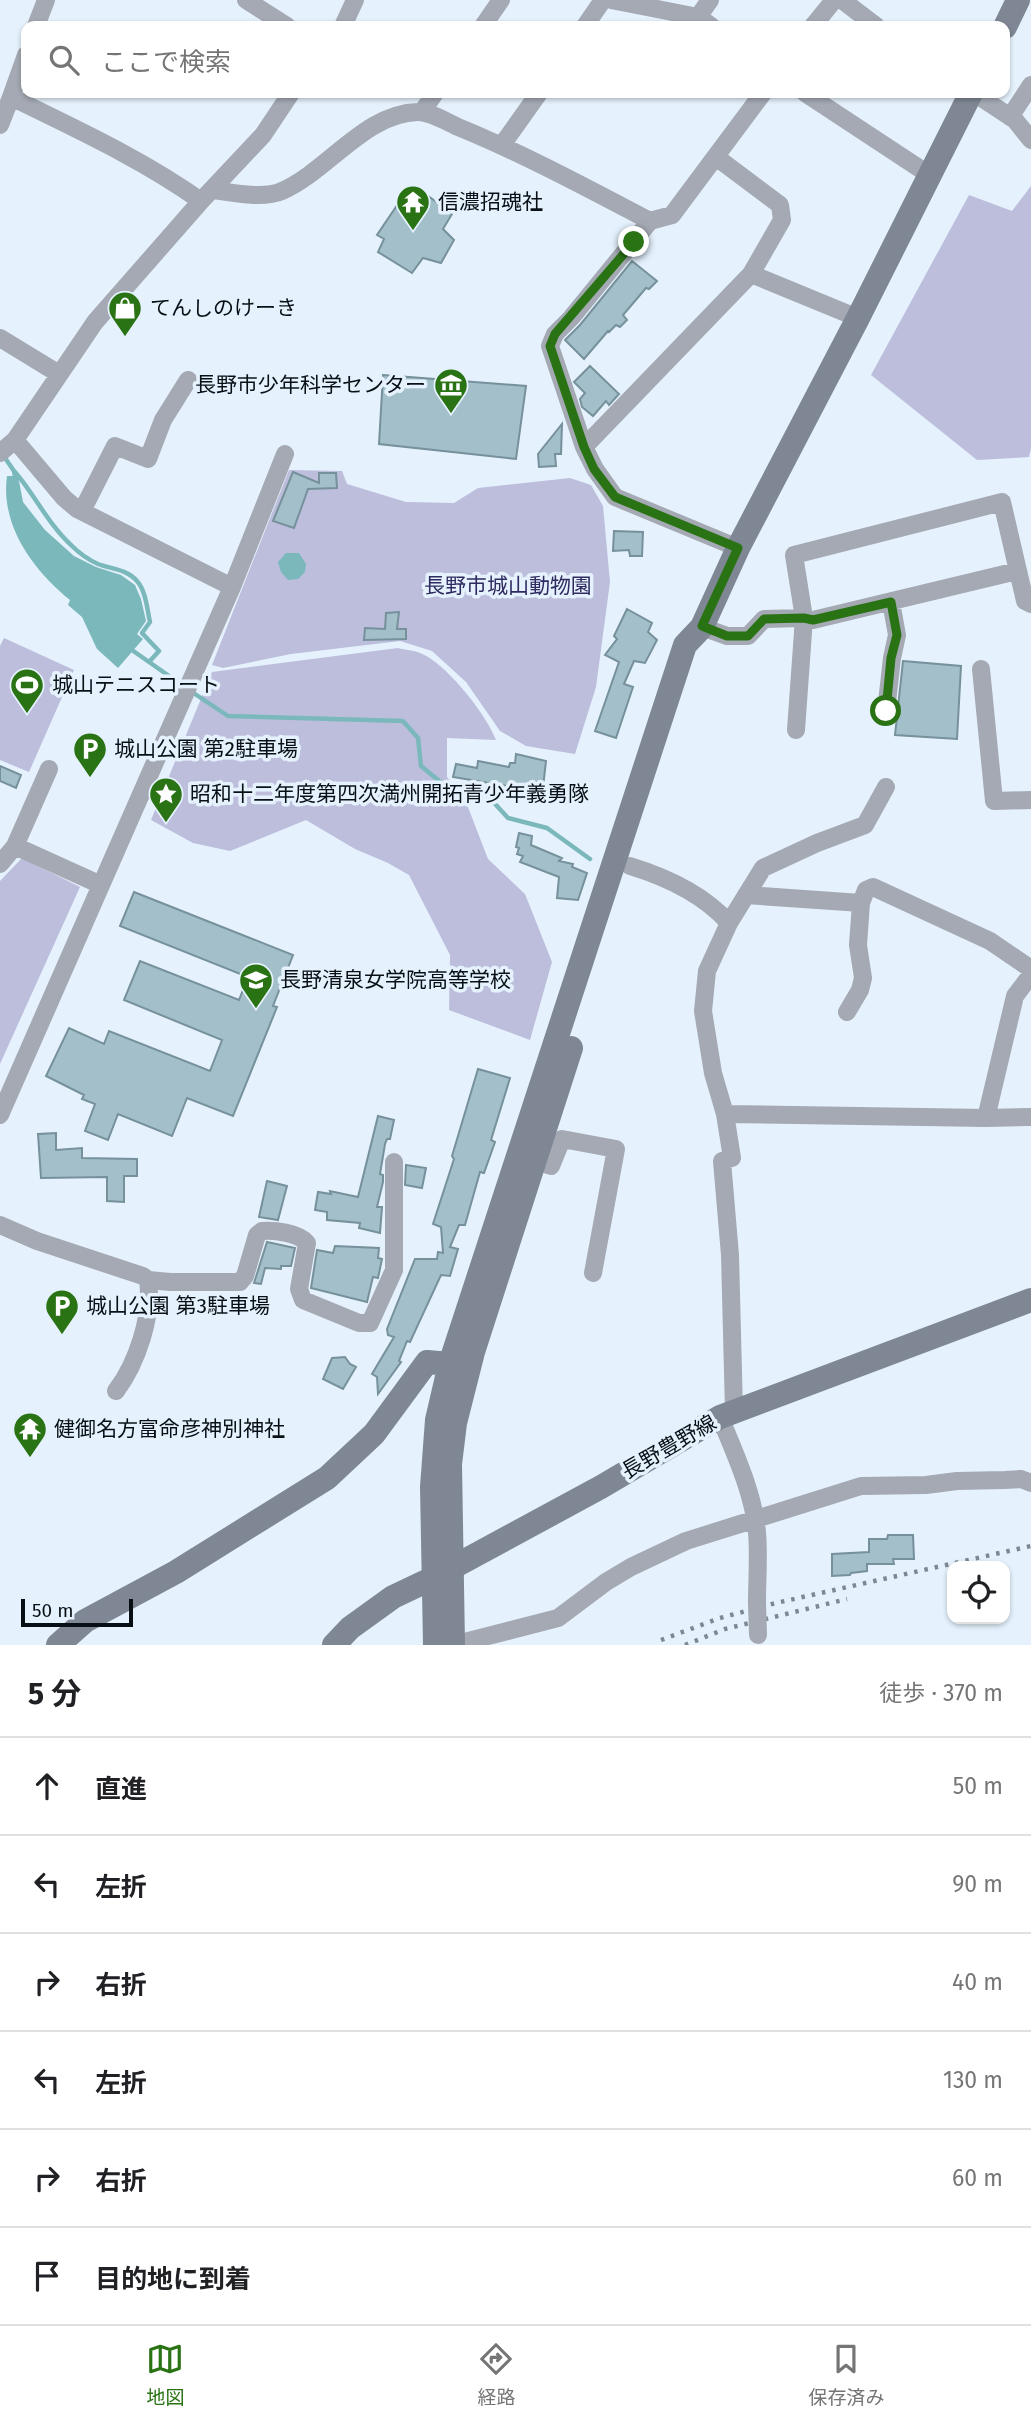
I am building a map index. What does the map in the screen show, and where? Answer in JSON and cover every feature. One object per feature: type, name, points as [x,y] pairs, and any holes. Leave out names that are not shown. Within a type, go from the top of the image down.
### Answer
[{"type":"street","points":[[41,21],[46,0]]},
{"type":"street","points":[[246,0],[279,21]]},
{"type":"street","points":[[345,21],[355,0]]},
{"type":"street","points":[[486,21],[501,0]]},
{"type":"street","points":[[588,21],[603,0]]},
{"type":"street","points":[[611,0],[700,21]]},
{"type":"street","points":[[704,21],[710,0]]},
{"type":"street","points":[[817,21],[834,0]]},
{"type":"street","points":[[842,0],[869,21]]},
{"type":"street","points":[[1008,21],[1018,0]]},
{"type":"street","points":[[0,125],[21,69]]},
{"type":"street","points":[[1010,117],[1031,85]]},
{"type":"street","points":[[11,97],[207,196],[280,192],[338,155],[370,127],[394,115],[422,112],[502,145],[650,221]]},
{"type":"street","points":[[0,453],[15,440],[95,322],[263,135],[288,98]]},
{"type":"street","points":[[422,112],[432,98]]},
{"type":"street","points":[[502,145],[535,98]]},
{"type":"street","points":[[738,548],[615,497],[594,469],[584,447],[550,346],[555,334],[650,221],[672,215],[759,98]]},
{"type":"street","points":[[813,98],[931,176]]},
{"type":"street","points":[[435,1645],[459,1366],[685,645],[702,626],[738,548],[970,98]]},
{"type":"street","points":[[981,98],[1010,117],[1031,140]]},
{"type":"street","points":[[584,447],[751,274],[782,220],[780,205],[716,157]]},
{"type":"street","points":[[751,274],[859,318]]},
{"type":"street","points":[[0,338],[59,374]]},
{"type":"street","points":[[82,511],[115,446],[148,459],[163,420],[188,380]]},
{"type":"street","points":[[15,440],[64,498],[82,511],[232,587]]},
{"type":"street","points":[[0,1115],[232,587],[285,454]]},
{"type":"street","points":[[796,730],[804,618],[794,555],[1002,502],[1017,572],[1026,601],[1031,604]]},
{"type":"street","points":[[702,626],[727,636],[748,636],[764,619],[813,620],[1017,572]]},
{"type":"street","points":[[886,711],[891,658],[897,635],[891,602]]},
{"type":"street","points":[[459,1366],[535,1161],[693,675],[700,650],[702,626]]},
{"type":"street","points":[[981,669],[994,801],[1031,800]]},
{"type":"street","points":[[0,864],[15,846],[49,769]]},
{"type":"street","points":[[757,1640],[757,1533],[727,1414],[730,1255],[722,1161],[732,1158],[725,1114],[713,1073],[703,1011],[707,971],[729,923],[764,868],[817,843],[865,825],[886,787]]},
{"type":"street","points":[[15,846],[102,885]]},
{"type":"street","points":[[630,866],[670,881],[716,908],[729,923]]},
{"type":"street","points":[[847,1012],[860,990],[863,978],[858,945],[861,903],[866,890],[873,887],[990,941],[1031,969]]},
{"type":"street","points":[[746,895],[861,903]]},
{"type":"street","points":[[986,1118],[1014,996],[1031,975]]},
{"type":"street","points":[[725,1114],[1031,1117]]},
{"type":"street","points":[[535,1161],[551,1166],[562,1139],[617,1149],[593,1273]]},
{"type":"street","points":[[0,1226],[148,1280],[170,1282],[240,1282],[245,1276],[257,1235],[262,1230],[302,1238],[307,1242],[299,1289],[303,1300],[359,1323],[370,1323],[394,1270],[394,1162]]},
{"type":"street","points":[[116,1391],[128,1376],[144,1330],[149,1295],[148,1280]]},
{"type":"street","name":"長野豊野線","points":[[334,1645],[350,1628],[393,1597],[601,1487],[727,1414],[1031,1300]]},
{"type":"street","points":[[58,1645],[85,1621],[177,1572],[327,1478],[374,1434],[427,1362],[459,1366]]},
{"type":"street","points":[[442,1573],[463,1644],[558,1618],[606,1582],[686,1541],[862,1486],[1021,1479],[1031,1483]]},
{"type":"green space","points":[[1031,186],[1031,448],[1029,457],[977,460],[871,375],[969,195],[1012,211]]},
{"type":"green space","name":"長野市城山動物園","points":[[289,470],[342,471],[347,484],[406,502],[454,503],[478,488],[570,478],[591,485],[603,506],[610,582],[596,687],[575,754],[526,746],[500,731],[466,682],[432,651],[400,641],[291,654],[223,668],[212,665]]},
{"type":"green space","name":"城山テニスコート","points":[[4,638],[74,670],[29,772],[0,760],[0,646]]},
{"type":"green space","points":[[398,648],[420,653],[442,667],[475,704],[496,740],[447,738],[447,777],[466,802],[488,859],[525,894],[552,962],[530,1040],[449,1010],[450,955],[409,875],[355,849],[306,820],[230,851],[193,843],[151,820],[212,672]]},
{"type":"green space","points":[[22,858],[80,887],[0,1064],[0,881]]},
{"type":"shaded area","points":[[7,476],[15,476],[19,481],[23,502],[45,530],[74,556],[121,575],[135,585],[146,621],[137,634],[143,639],[118,668],[97,649],[82,617],[68,605],[70,600],[44,575],[22,546],[9,512]]},
{"type":"shaded area","points":[[286,553],[299,553],[306,564],[305,572],[298,579],[288,580],[281,572],[278,562]]},
{"type":"building","name":"信濃招魂社","points":[[404,195],[416,205],[427,195],[452,214],[443,229],[454,240],[441,263],[423,258],[412,273],[378,252],[384,239],[377,235]]},
{"type":"building","points":[[632,261],[657,281],[649,289],[646,288],[623,315],[627,320],[620,327],[616,325],[608,331],[584,359],[565,340]]},
{"type":"building","points":[[590,366],[619,394],[609,405],[606,401],[593,416],[582,407],[580,399],[585,393],[574,382]]},
{"type":"building","name":"長野市少年科学センター","points":[[383,375],[526,386],[516,459],[379,444]]},
{"type":"building","points":[[562,424],[561,454],[555,454],[556,466],[539,467],[538,454]]},
{"type":"building","points":[[293,472],[319,483],[319,473],[336,473],[337,488],[308,489],[294,528],[273,521]]},
{"type":"building","points":[[614,531],[643,532],[642,556],[630,556],[629,550],[613,551]]},
{"type":"building","points":[[627,609],[652,623],[648,632],[657,640],[645,663],[634,661],[624,684],[633,687],[616,738],[595,731],[619,662],[605,655],[617,639],[614,636]]},
{"type":"building","points":[[399,612],[397,629],[406,629],[406,639],[364,640],[365,628],[385,629],[386,613]]},
{"type":"building","points":[[903,661],[961,666],[957,739],[895,735]]},
{"type":"building","points":[[516,754],[546,761],[542,796],[507,786],[453,777],[456,764],[477,768],[478,761],[509,767],[510,763],[515,763]]},
{"type":"building","points":[[0,766],[21,775],[16,788],[0,781]]},
{"type":"building","points":[[519,833],[532,836],[531,845],[562,858],[559,861],[573,864],[572,867],[587,873],[578,900],[557,898],[559,877],[520,862],[523,856],[517,854],[519,848],[516,847]]},
{"type":"building","points":[[134,892],[293,955],[273,1006],[277,1007],[233,1116],[187,1098],[172,1136],[118,1114],[108,1140],[85,1131],[95,1104],[82,1099],[84,1095],[46,1076],[69,1028],[104,1044],[109,1031],[210,1071],[222,1040],[124,1000],[140,961],[239,1000],[248,977],[120,926]]},
{"type":"building","points":[[478,1069],[510,1078],[491,1140],[495,1142],[484,1173],[480,1172],[465,1225],[459,1225],[450,1247],[458,1249],[450,1276],[441,1275],[410,1342],[407,1341],[399,1361],[401,1362],[378,1394],[377,1377],[372,1374],[394,1337],[388,1335],[387,1329],[415,1259],[437,1259],[438,1252],[443,1253],[441,1227],[433,1224]]},
{"type":"building","points":[[378,1116],[394,1120],[390,1139],[387,1139],[385,1144],[380,1174],[383,1175],[383,1182],[377,1207],[382,1207],[380,1233],[359,1228],[360,1223],[327,1220],[327,1212],[315,1210],[318,1192],[331,1194],[330,1191],[358,1197]]},
{"type":"building","points":[[56,1133],[56,1150],[82,1148],[82,1158],[137,1159],[137,1176],[124,1176],[124,1202],[107,1201],[107,1177],[41,1178],[38,1134]]},
{"type":"building","points":[[406,1165],[426,1168],[422,1188],[405,1185]]},
{"type":"building","points":[[267,1181],[287,1186],[278,1220],[259,1217]]},
{"type":"building","points":[[267,1242],[295,1248],[291,1266],[281,1266],[281,1269],[265,1268],[261,1284],[254,1283]]},
{"type":"building","points":[[335,1246],[379,1248],[378,1258],[382,1259],[378,1278],[373,1277],[367,1302],[311,1288],[317,1250],[333,1253]]},
{"type":"building","points":[[345,1357],[356,1367],[343,1389],[323,1379],[332,1358]]},
{"type":"building","points":[[888,1535],[913,1535],[914,1559],[893,1559],[894,1564],[867,1564],[867,1571],[832,1576],[832,1554],[869,1552],[869,1539],[887,1539]]},
{"type":"waterway","points":[[3,455],[14,471],[16,481]]},
{"type":"waterway","points":[[15,472],[55,528],[74,548],[98,564],[129,574],[140,585],[150,622],[142,633],[159,651],[149,662]]},
{"type":"waterway","points":[[129,648],[182,685]]},
{"type":"waterway","points":[[192,692],[228,716],[403,721],[418,738],[421,766],[449,789],[486,794],[508,818],[547,828],[590,859]]},
{"type":"railway","points":[[661,1640],[720,1618],[776,1603],[1031,1546]]},
{"type":"railway","points":[[685,1645],[725,1629],[847,1599]]},
{"type":"place","name":"信濃招魂社","points":[[413,232]]},
{"type":"place","name":"てんしのけーき","points":[[125,338]]},
{"type":"place","name":"長野市少年科学センター","points":[[451,415]]},
{"type":"place","name":"城山テニスコート","points":[[27,715]]},
{"type":"place","name":"城山公園 第2駐車場","points":[[90,779]]},
{"type":"place","name":"昭和十二年度第四次満州開拓青少年義勇隊","points":[[166,824]]},
{"type":"place","name":"長野清泉女学院高等学校","points":[[256,1010]]},
{"type":"place","name":"城山公園 第3駐車場","points":[[62,1336]]},
{"type":"place","name":"健御名方富命彦神別神社","points":[[30,1459]]},
{"type":"route","points":[[634,242],[555,334],[550,346],[594,469],[615,497],[738,548],[702,626],[727,636],[748,636],[764,619],[813,620],[891,602],[897,635],[891,658],[886,711]]}]
